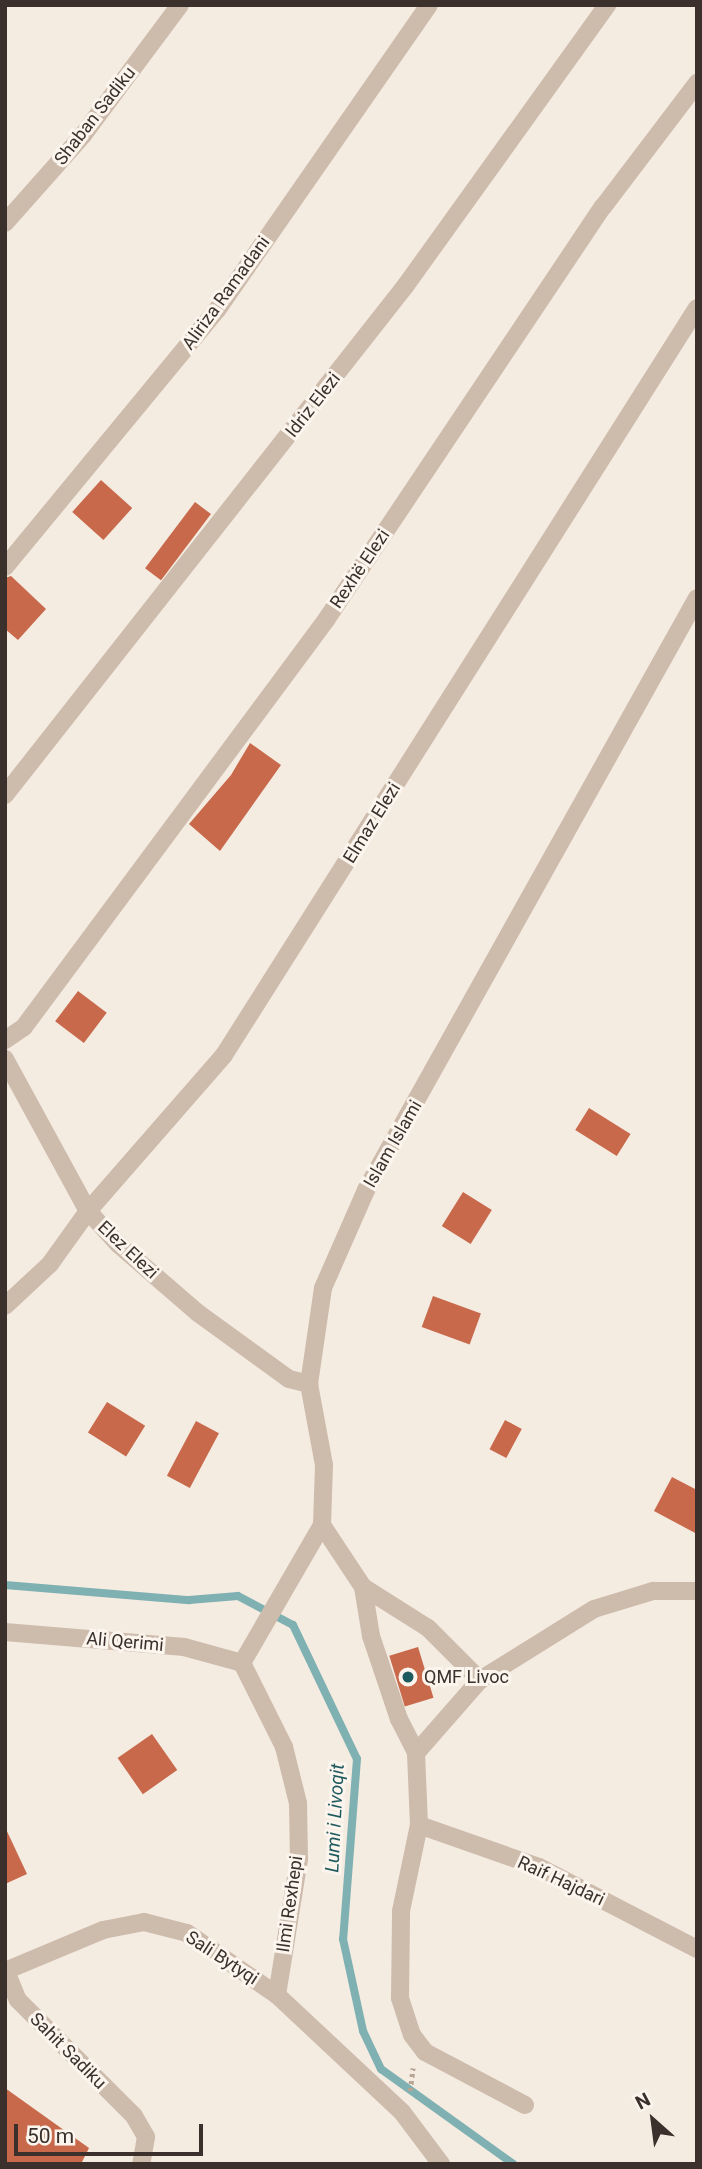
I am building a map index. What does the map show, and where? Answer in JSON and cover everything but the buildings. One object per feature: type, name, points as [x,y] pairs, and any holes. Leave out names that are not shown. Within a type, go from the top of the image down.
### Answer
[{"type":"street","name":"Shaban Sadiku","points":[[5,223],[83,135],[180,5]]},
{"type":"street","name":"Aliriza Ramadani","points":[[5,567],[218,310],[429,5]]},
{"type":"street","name":"Idriz Elezi","points":[[5,795],[406,285],[607,5]]},
{"type":"street","name":"Rexhë Elezi","points":[[5,1040],[23,1027],[326,620],[603,207],[697,83]]},
{"type":"street","name":"Elmaz Elezi","points":[[5,1306],[50,1264],[88,1211],[224,1055],[697,308]]},
{"type":"street","name":"Islam Islami","points":[[322,1525],[324,1465],[309,1384],[323,1288],[366,1191],[697,598]]},
{"type":"street","name":"Elez Elezi","points":[[5,1059],[88,1211],[198,1313],[289,1379],[309,1384]]},
{"type":"street","points":[[242,1663],[322,1525],[363,1587],[371,1636],[399,1719],[416,1753],[419,1825],[401,1911],[400,1998],[412,2035],[425,2052],[525,2105]]},
{"type":"street","points":[[363,1587],[428,1628],[480,1680]]},
{"type":"street","points":[[416,1753],[480,1680],[594,1609],[653,1591],[697,1591]]},
{"type":"street","name":"Ali Qerimi","points":[[5,1632],[184,1647],[242,1663]]},
{"type":"street","name":"Ilmi Rexhepi","points":[[242,1663],[284,1747],[298,1802],[299,1859],[277,1995]]},
{"type":"street","name":"Raif Hajdari","points":[[419,1825],[539,1867],[697,1949]]},
{"type":"street","name":"Sali Bytyqi","points":[[6,1971],[103,1930],[144,1922],[187,1933],[277,1995]]},
{"type":"street","name":"Sahit Sadiku","points":[[6,1971],[18,2000],[134,2116],[146,2137],[141,2164]]},
{"type":"street","points":[[277,1995],[402,2112],[441,2164]]},
{"type":"path","points":[[409,2104],[414,2062]]},
{"type":"waterway","name":"Lumi i Livoqit","points":[[5,1585],[189,1600],[238,1596],[293,1625],[357,1759],[343,1939],[363,2031],[381,2069],[513,2164]]},
{"type":"place","name":"QMF Livoc","points":[[408,1677]]}]
